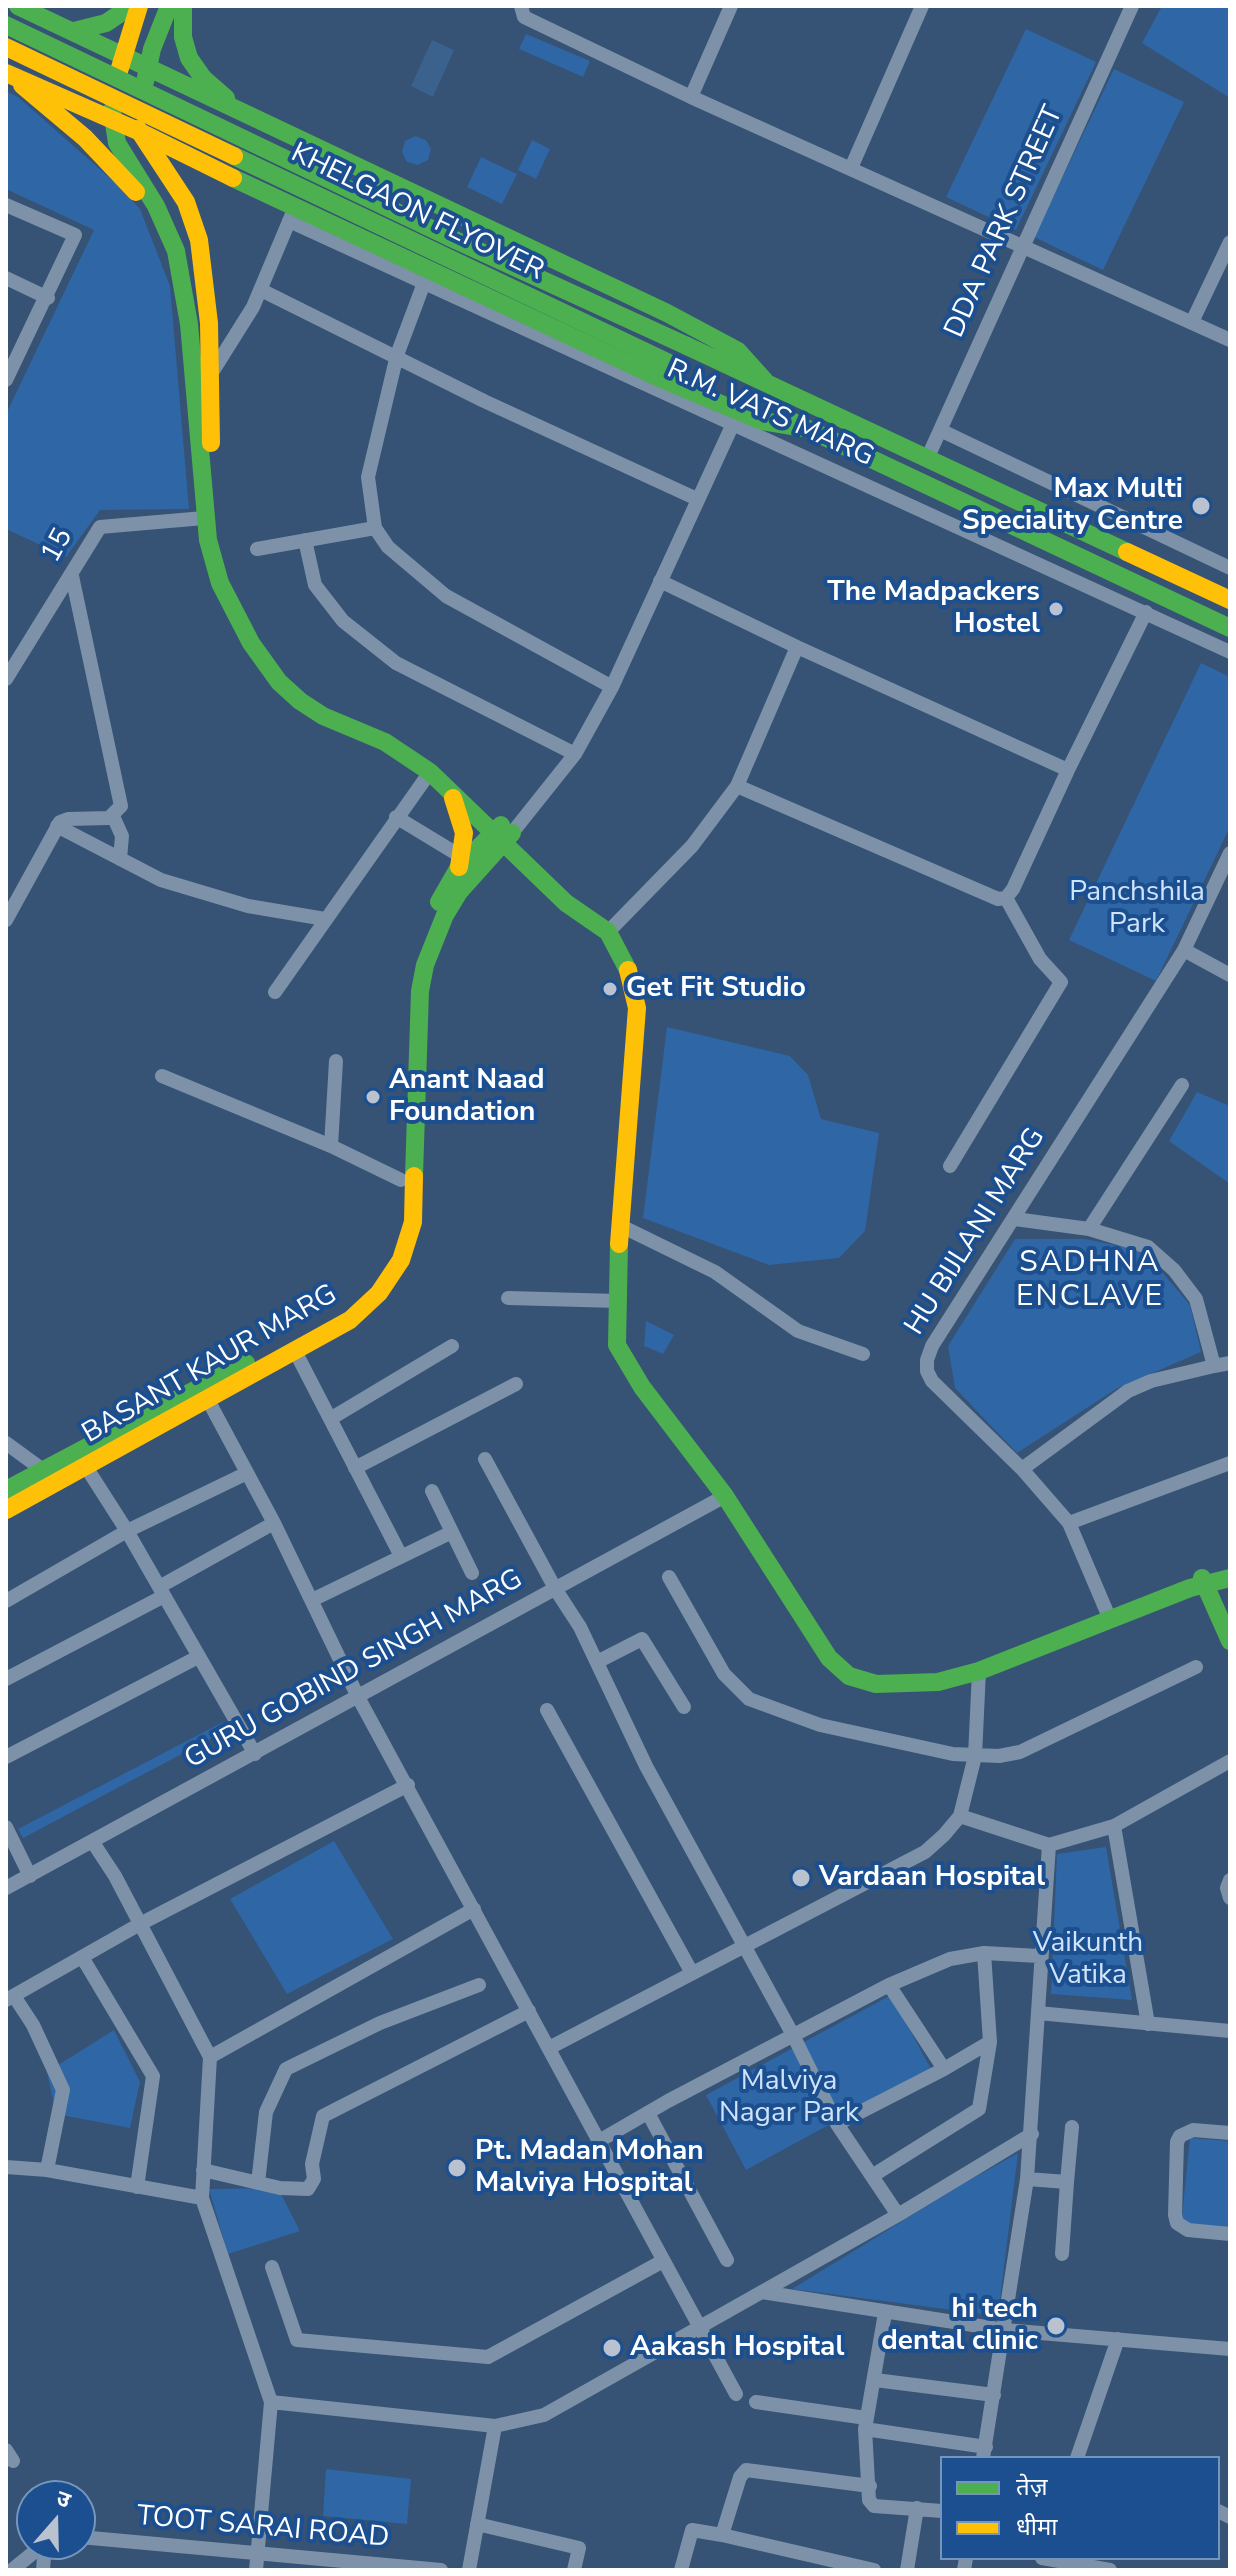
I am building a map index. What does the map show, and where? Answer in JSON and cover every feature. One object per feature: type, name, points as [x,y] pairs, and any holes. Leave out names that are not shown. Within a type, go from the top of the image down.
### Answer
[{"type":"main road","points":[[18,6],[124,53],[679,319],[738,351],[765,381]]},
{"type":"main road","points":[[74,31],[106,23],[131,6]]},
{"type":"main road","points":[[139,6],[113,92],[111,120],[117,143],[156,206],[183,282],[206,462],[213,562],[229,604],[251,643],[279,682],[311,709],[385,742],[430,772],[449,791],[573,891],[592,918]]},
{"type":"main road","points":[[169,6],[147,65],[138,131],[186,202],[199,240],[211,374],[206,462]]},
{"type":"main road","points":[[183,6],[183,37],[194,67],[245,113]]},
{"type":"main road","name":"KHELGAON FLYOVER","points":[[6,25],[453,239],[765,381],[1230,600]]},
{"type":"main road","name":"KHELGAON FLYOVER","points":[[6,47],[1230,628]]},
{"type":"main road","points":[[9,75],[138,131],[289,210],[666,381],[762,421],[804,428]]},
{"type":"main road","points":[[9,75],[85,138],[128,182],[167,233]]},
{"type":"main road","points":[[289,210],[267,184],[268,159],[286,142],[312,143]]},
{"type":"main road","points":[[210,517],[238,599],[289,678],[326,706],[376,727],[416,750],[502,834],[523,863],[566,903],[592,918],[608,932],[629,972],[637,1008],[619,1225],[615,1333],[624,1360],[725,1496],[829,1658],[849,1676],[876,1684],[938,1682],[979,1671],[1109,1617],[1199,1585],[1230,1578]]},
{"type":"main road","points":[[449,791],[462,818],[466,865],[523,863]]},
{"type":"main road","name":"BASANT KAUR MARG","points":[[6,1510],[49,1477],[341,1313],[357,1301],[381,1272],[397,1237],[411,989],[428,925],[466,865],[502,834]]},
{"type":"main road","name":"BASANT KAUR MARG","points":[[81,1460],[208,1400],[295,1351],[366,1308],[391,1277],[408,1242],[415,1203],[420,991],[425,965],[466,865]]},
{"type":"main road","name":"BASANT KAUR MARG","points":[[6,1490],[49,1477]]},
{"type":"main road","points":[[1199,1585],[1230,1568]]},
{"type":"main road","points":[[1199,1585],[1230,1640]]},
{"type":"street","points":[[521,6],[524,17],[691,97],[1023,244],[1230,340]]},
{"type":"street","points":[[691,97],[731,6]]},
{"type":"street","points":[[851,168],[922,6]]},
{"type":"street","name":"DDA PARK STREET","points":[[927,459],[1132,6]]},
{"type":"street","points":[[6,205],[75,235],[48,298],[6,380]]},
{"type":"street","points":[[211,374],[261,290],[289,210]]},
{"type":"street","name":"R.M. VATS MARG","points":[[289,210],[424,283],[1230,652]]},
{"type":"street","points":[[1192,322],[1230,242]]},
{"type":"street","points":[[6,278],[48,298]]},
{"type":"street","points":[[424,283],[397,355],[368,477],[375,528],[388,547],[446,596],[612,687]]},
{"type":"street","points":[[261,290],[397,355],[484,401],[697,499]]},
{"type":"street","points":[[6,343],[21,350]]},
{"type":"street","points":[[502,834],[575,754],[612,687],[732,426]]},
{"type":"street","points":[[940,430],[1230,568]]},
{"type":"street","name":"15","points":[[6,679],[102,525],[210,517]]},
{"type":"street","points":[[257,549],[375,528]]},
{"type":"street","points":[[305,540],[315,585],[343,621],[396,663],[575,754]]},
{"type":"street","points":[[72,576],[122,800],[113,816]]},
{"type":"street","points":[[660,581],[1068,770]]},
{"type":"street","points":[[1006,898],[1146,612]]},
{"type":"street","points":[[608,932],[692,846],[737,786],[797,647]]},
{"type":"street","points":[[275,992],[430,772]]},
{"type":"street","points":[[737,786],[990,899],[1006,898]]},
{"type":"street","points":[[6,920],[57,826],[68,819],[113,816]]},
{"type":"street","points":[[113,816],[122,836],[120,859]]},
{"type":"street","points":[[396,817],[466,865]]},
{"type":"street","points":[[57,826],[175,884],[248,906],[325,919]]},
{"type":"street","name":"HU BIJLANI MARG","points":[[1109,1617],[1069,1523],[1022,1469],[932,1381],[927,1371],[932,1346],[1184,950],[1230,853]]},
{"type":"street","points":[[950,1166],[1061,982],[1040,959],[1006,898]]},
{"type":"street","points":[[1184,950],[1230,975]]},
{"type":"street","points":[[331,1146],[336,1061]]},
{"type":"street","points":[[162,1076],[331,1146],[401,1180]]},
{"type":"street","points":[[1089,1229],[1182,1085]]},
{"type":"street","points":[[1015,1219],[1089,1229],[1148,1247],[1174,1270],[1196,1299],[1214,1366]]},
{"type":"street","points":[[619,1225],[715,1272],[798,1331],[863,1354]]},
{"type":"street","points":[[508,1298],[618,1301]]},
{"type":"street","points":[[330,1419],[452,1346]]},
{"type":"street","points":[[295,1351],[401,1556]]},
{"type":"street","points":[[1022,1469],[1128,1391],[1151,1381],[1230,1363]]},
{"type":"street","points":[[355,1468],[516,1384]]},
{"type":"street","points":[[208,1400],[274,1523],[358,1697],[736,2394]]},
{"type":"street","points":[[6,1443],[49,1477]]},
{"type":"street","points":[[485,1459],[556,1590],[580,1627],[646,1766],[793,2035],[837,2124],[898,2215]]},
{"type":"street","points":[[81,1460],[127,1531],[255,1754]]},
{"type":"street","points":[[1069,1523],[1230,1463]]},
{"type":"street","points":[[6,1601],[127,1531],[245,1474]]},
{"type":"street","points":[[432,1491],[472,1573]]},
{"type":"street","name":"GURU GOBIND SINGH MARG","points":[[6,1888],[725,1496]]},
{"type":"street","points":[[6,1679],[162,1591],[274,1523]]},
{"type":"street","points":[[312,1600],[450,1533]]},
{"type":"street","points":[[669,1577],[724,1674],[749,1699],[820,1725],[975,1756],[1020,1752],[1196,1667]]},
{"type":"street","points":[[597,1662],[642,1639],[684,1707]]},
{"type":"street","points":[[6,1757],[198,1657]]},
{"type":"street","points":[[549,2048],[925,1852],[960,1816],[975,1756],[979,1671]]},
{"type":"street","points":[[547,1710],[692,1973]]},
{"type":"street","points":[[960,1816],[1049,1845],[1114,1826],[1230,1761]]},
{"type":"street","points":[[47,2170],[63,2090],[33,2025],[10,1998],[140,1924],[408,1785]]},
{"type":"street","points":[[1114,1826],[1148,2024]]},
{"type":"street","points":[[6,1827],[30,1876]]},
{"type":"street","points":[[92,1841],[210,2057],[202,2198],[271,2402],[256,2570]]},
{"type":"street","points":[[756,2402],[984,2452],[1005,2330],[1032,2134],[1039,1956],[1049,1845]]},
{"type":"street","points":[[1230,1880],[1227,1888],[1230,1898]]},
{"type":"street","points":[[210,2057],[474,1909]]},
{"type":"street","points":[[599,2141],[889,1985],[950,1959],[984,1953],[1039,1956]]},
{"type":"street","points":[[872,2176],[975,2113],[982,2103],[990,2042],[984,1953]]},
{"type":"street","points":[[82,1957],[153,2076],[137,2187]]},
{"type":"street","points":[[258,2183],[266,2112],[286,2069],[380,2023],[479,1985]]},
{"type":"street","points":[[889,1985],[944,2069]]},
{"type":"street","points":[[203,2170],[258,2183],[308,2189],[314,2179],[312,2164],[323,2116],[529,2011]]},
{"type":"street","points":[[1038,2013],[1230,2031]]},
{"type":"street","points":[[837,2124],[990,2042]]},
{"type":"street","points":[[648,2113],[727,2260]]},
{"type":"street","points":[[1062,2254],[1072,2127]]},
{"type":"street","points":[[1230,2133],[1193,2130],[1180,2136],[1177,2142],[1175,2215],[1177,2223],[1188,2230],[1230,2234]]},
{"type":"street","points":[[271,2402],[495,2426],[544,2415],[898,2215],[1032,2134]]},
{"type":"street","points":[[6,2167],[47,2170],[202,2198]]},
{"type":"street","points":[[1027,2179],[1067,2182]]},
{"type":"street","points":[[272,2267],[297,2340],[488,2357],[663,2261]]},
{"type":"street","points":[[762,2292],[1005,2330],[1230,2349]]},
{"type":"street","points":[[885,2313],[865,2424],[869,2500],[874,2506],[940,2511]]},
{"type":"street","points":[[1082,2456],[1118,2339]]},
{"type":"street","points":[[875,2380],[994,2395]]},
{"type":"street","points":[[469,2570],[495,2426]]},
{"type":"street","points":[[722,2535],[740,2477],[746,2470],[870,2486]]},
{"type":"street","points":[[907,2570],[917,2508]]},
{"type":"street","points":[[477,2524],[579,2548],[574,2570]]},
{"type":"street","points":[[681,2570],[692,2530],[874,2570]]},
{"type":"street","name":"TOOT SARAI ROAD","points":[[96,2538],[441,2570]]},
{"type":"street","points":[[1052,2560],[1110,2570]]},
{"type":"green space","points":[[1162,6],[1230,6],[1230,98],[1142,43]]},
{"type":"green space","points":[[1026,29],[1096,62],[1016,230],[946,197]]},
{"type":"green space","points":[[526,34],[590,61],[583,77],[519,49]]},
{"type":"green space","points":[[1114,69],[1184,102],[1103,270],[1034,237]]},
{"type":"green space","points":[[6,91],[18,97],[120,187],[140,209],[170,286],[189,509],[100,510],[66,557],[6,529],[6,414],[94,230],[6,189]]},
{"type":"green space","points":[[415,136],[426,140],[431,149],[428,160],[418,165],[407,162],[402,152],[405,141]]},
{"type":"green space","points":[[532,140],[550,149],[536,179],[518,170]]},
{"type":"green space","points":[[481,157],[517,174],[502,204],[467,187]]},
{"type":"green space","name":"Panchshila Park","points":[[1201,663],[1230,677],[1230,827],[1156,981],[1069,940]]},
{"type":"green space","points":[[667,1027],[790,1056],[808,1075],[821,1119],[879,1133],[865,1231],[839,1258],[769,1265],[643,1218]]},
{"type":"green space","points":[[1197,1092],[1230,1106],[1230,1184],[1169,1141]]},
{"type":"green space","points":[[1015,1239],[1085,1239],[1144,1251],[1190,1305],[1201,1352],[1116,1389],[1017,1453],[955,1388],[948,1346]]},
{"type":"green space","points":[[646,1321],[674,1335],[663,1354],[644,1346]]},
{"type":"green space","points":[[223,1722],[227,1730],[23,1838],[18,1829]]},
{"type":"green space","points":[[334,1841],[393,1939],[287,1994],[230,1899]]},
{"type":"green space","name":"Vaikunth Vatika","points":[[1106,1847],[1132,2000],[1051,1994],[1057,1854]]},
{"type":"green space","name":"Malviya Nagar Park","points":[[891,1995],[931,2069],[746,2170],[706,2095]]},
{"type":"green space","points":[[114,2030],[140,2082],[130,2128],[56,2114],[47,2072]]},
{"type":"green space","points":[[1190,2138],[1230,2141],[1230,2229],[1181,2226]]},
{"type":"green space","points":[[1018,2153],[998,2316],[792,2289],[961,2185]]},
{"type":"green space","points":[[278,2188],[300,2231],[228,2254],[209,2189]]},
{"type":"green space","points":[[326,2469],[411,2479],[407,2524],[323,2516]]},
{"type":"shaded area","points":[[432,40],[454,50],[433,97],[411,86]]},
{"type":"traffic: fast","points":[[18,6],[667,313],[738,351],[765,381]]},
{"type":"traffic: fast","points":[[74,31],[106,23],[131,6]]},
{"type":"traffic: fast","points":[[145,82],[152,49],[169,6]]},
{"type":"traffic: fast","points":[[183,6],[183,37],[189,58],[203,78],[226,98]]},
{"type":"traffic: fast","points":[[6,25],[453,239],[687,346]]},
{"type":"traffic: fast","points":[[112,110],[117,143],[156,206],[176,251],[189,324],[208,540],[220,583],[251,643],[279,682],[300,701],[323,716],[385,742],[430,772],[566,903],[608,932],[628,970]]},
{"type":"traffic: fast","points":[[234,156],[673,365]]},
{"type":"traffic: fast","points":[[233,178],[666,381],[762,421],[804,428]]},
{"type":"traffic: fast","points":[[687,346],[1127,552]]},
{"type":"traffic: fast","points":[[791,421],[1230,628]]},
{"type":"traffic: fast","points":[[439,902],[459,867],[501,825]]},
{"type":"traffic: fast","points":[[414,1176],[420,991],[425,965],[445,915],[459,892],[512,833]]},
{"type":"traffic: fast","points":[[619,1244],[617,1345],[642,1387],[725,1496],[829,1658],[849,1676],[876,1684],[938,1682],[979,1671],[1190,1588],[1230,1578]]},
{"type":"traffic: fast","points":[[6,1490],[246,1363]]},
{"type":"traffic: fast","points":[[1202,1578],[1230,1641]]},
{"type":"traffic: slow","points":[[119,71],[139,6]]},
{"type":"traffic: slow","points":[[6,47],[234,156]]},
{"type":"traffic: slow","points":[[6,73],[138,131],[233,178]]},
{"type":"traffic: slow","points":[[22,85],[85,138],[136,192]]},
{"type":"traffic: slow","points":[[138,129],[186,202],[199,240],[209,323],[211,443]]},
{"type":"traffic: slow","points":[[1127,552],[1230,600]]},
{"type":"traffic: slow","points":[[453,798],[464,833],[459,867]]},
{"type":"traffic: slow","points":[[619,1244],[637,1008],[628,970]]},
{"type":"traffic: slow","points":[[6,1510],[350,1320],[379,1293],[401,1260],[413,1222],[414,1176]]},
{"type":"place","name":"Max Multi Speciality Centre","points":[[1201,506]]},
{"type":"place","name":"The Madpackers Hostel","points":[[1056,609]]},
{"type":"place","name":"Get Fit Studio","points":[[610,989]]},
{"type":"place","name":"Anant Naad Foundation","points":[[373,1097]]},
{"type":"place","name":"Vardaan Hospital","points":[[801,1878]]},
{"type":"place","name":"Pt. Madan Mohan Malviya Hospital","points":[[457,2168]]},
{"type":"place","name":"hi tech dental clinic","points":[[1056,2326]]},
{"type":"place","name":"Aakash Hospital","points":[[612,2348]]},
{"type":"district","name":"SADHNA ENCLAVE","points":[[1090,1281]]}]
